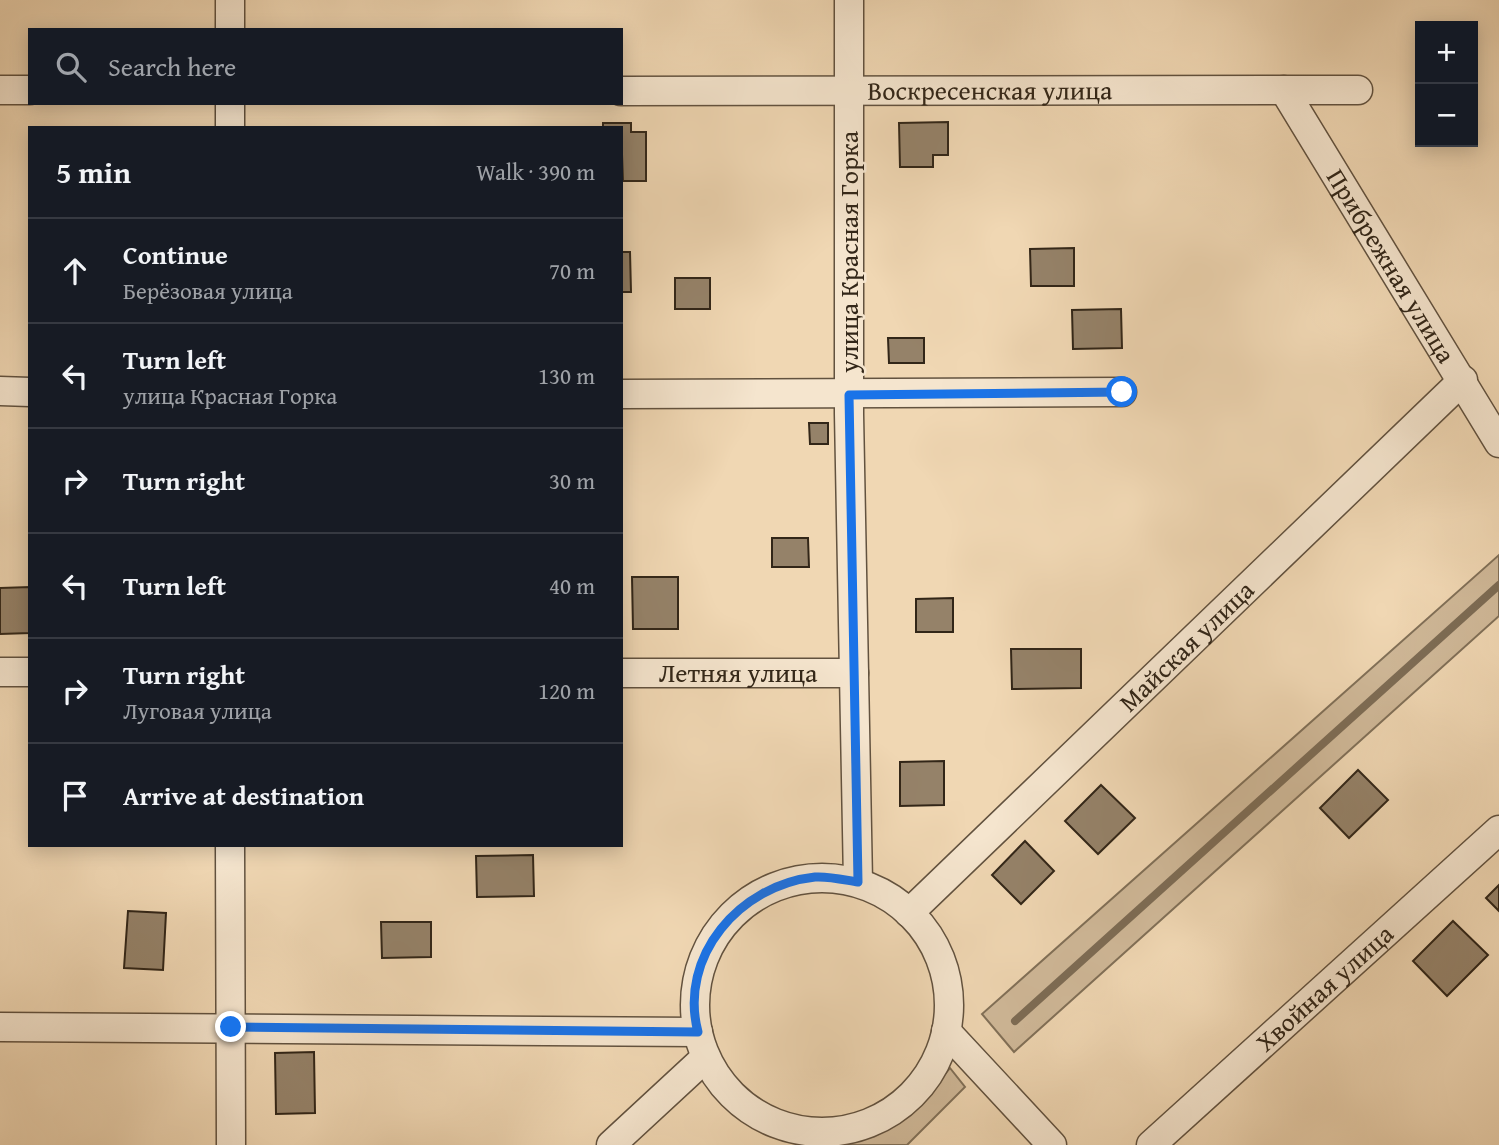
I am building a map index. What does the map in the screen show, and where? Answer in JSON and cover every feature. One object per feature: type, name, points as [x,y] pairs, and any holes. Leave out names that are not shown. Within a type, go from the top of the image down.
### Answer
[{"type":"street","points":[[230,0],[230,28]]},
{"type":"street","name":"улица Красная Горка","points":[[849,0],[849,395],[858,882]]},
{"type":"street","points":[[0,90],[28,90]]},
{"type":"street","name":"Прибрежная улица","points":[[1284,90],[1499,443]]},
{"type":"street","name":"Воскресенская улица","points":[[623,91],[1357,90]]},
{"type":"street","points":[[230,105],[230,126]]},
{"type":"street","name":"Майская улица","points":[[909,913],[1462,380]]},
{"type":"street","points":[[0,391],[28,391]]},
{"type":"street","points":[[623,394],[1122,392]]},
{"type":"street","points":[[0,672],[28,672]]},
{"type":"street","name":"Летняя улица","points":[[623,673],[854,673]]},
{"type":"street","name":"Хвойная улица","points":[[1151,1145],[1499,830]]},
{"type":"street","points":[[230,847],[231,1145]]},
{"type":"street","points":[[817,877],[858,882],[895,899],[909,913],[925,928],[944,964],[951,1007],[943,1049],[922,1087],[889,1114],[849,1130],[806,1132],[764,1120],[730,1094],[702,1045],[694,1017],[697,974],[713,936],[741,905],[776,885],[817,877]]},
{"type":"street","points":[[0,1027],[231,1027],[702,1045]]},
{"type":"street","points":[[946,1031],[1052,1145]]},
{"type":"street","points":[[611,1145],[702,1045]]},
{"type":"shaded area","points":[[1499,555],[1499,616],[1014,1052],[982,1014]]},
{"type":"shaded area","points":[[950,1068],[965,1087],[907,1145],[840,1145],[885,1129],[922,1100]]},
{"type":"building","points":[[948,122],[948,155],[933,155],[933,167],[900,167],[899,123]]},
{"type":"building","points":[[603,123],[631,123],[631,132],[646,132],[646,181],[623,181],[623,126],[603,126]]},
{"type":"building","points":[[1074,248],[1074,286],[1031,286],[1030,249]]},
{"type":"building","points":[[623,252],[630,252],[631,292],[623,292]]},
{"type":"building","points":[[675,278],[710,278],[710,309],[675,309]]},
{"type":"building","points":[[1121,309],[1122,348],[1073,349],[1072,310]]},
{"type":"building","points":[[888,338],[924,338],[924,363],[889,363]]},
{"type":"building","points":[[809,423],[828,423],[828,444],[810,444]]},
{"type":"building","points":[[772,538],[808,538],[809,567],[772,567]]},
{"type":"building","points":[[632,577],[678,577],[678,629],[633,629]]},
{"type":"building","points":[[28,587],[28,633],[0,634],[0,588]]},
{"type":"building","points":[[953,598],[953,632],[916,632],[916,599]]},
{"type":"building","points":[[1011,649],[1081,649],[1081,688],[1012,689]]},
{"type":"building","points":[[944,761],[944,805],[900,806],[900,762]]},
{"type":"building","points":[[1358,770],[1388,800],[1349,838],[1320,808]]},
{"type":"building","points":[[1101,785],[1135,818],[1098,854],[1065,821]]},
{"type":"building","points":[[1025,841],[1054,871],[1021,904],[992,875]]},
{"type":"building","points":[[533,855],[534,896],[477,897],[476,856]]},
{"type":"building","points":[[1499,885],[1499,911],[1486,898]]},
{"type":"building","points":[[128,911],[166,913],[163,970],[124,968]]},
{"type":"building","points":[[1453,921],[1488,955],[1447,996],[1413,961]]},
{"type":"building","points":[[381,922],[431,922],[431,957],[382,958]]},
{"type":"building","points":[[314,1052],[315,1113],[276,1114],[275,1053]]},
{"type":"waterway","points":[[1015,1021],[1499,585]]},
{"type":"route","points":[[231,1027],[698,1032],[694,1017],[697,974],[713,936],[741,905],[776,885],[817,877],[858,882],[849,395],[1122,392]]}]
